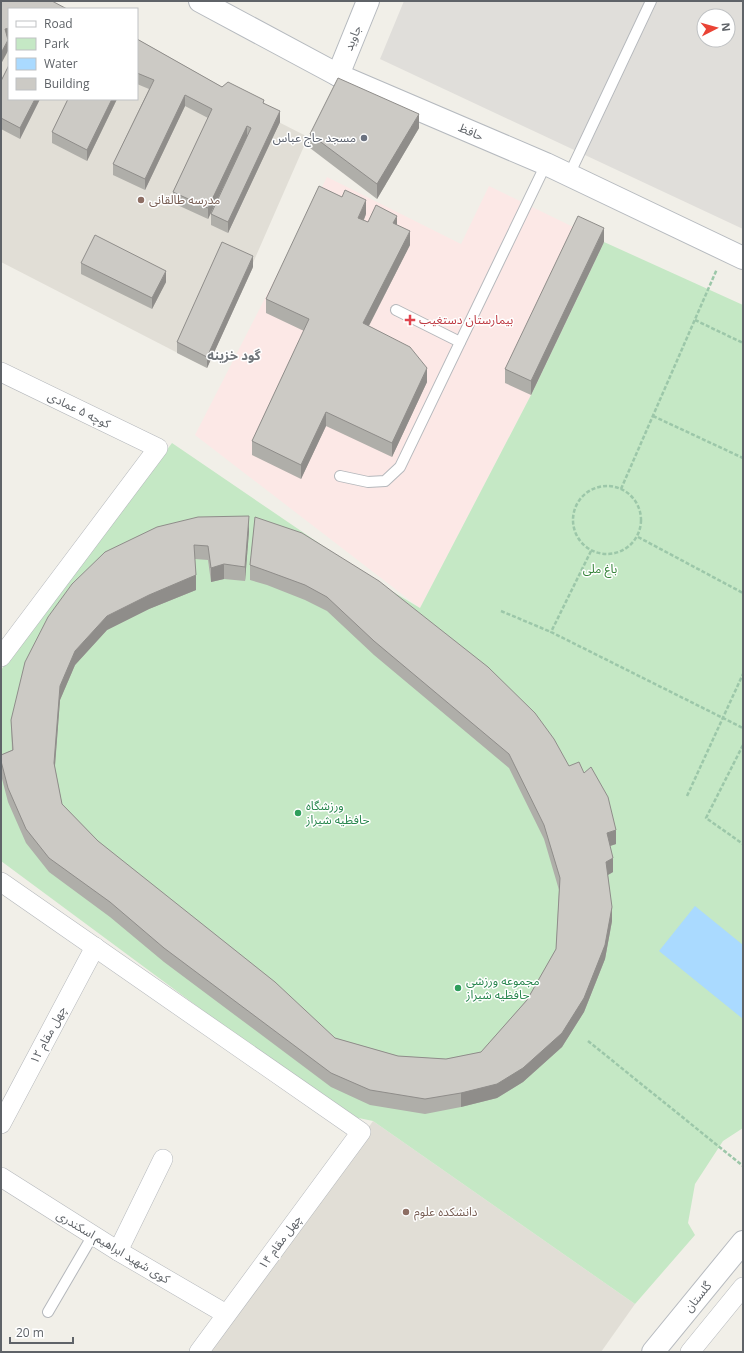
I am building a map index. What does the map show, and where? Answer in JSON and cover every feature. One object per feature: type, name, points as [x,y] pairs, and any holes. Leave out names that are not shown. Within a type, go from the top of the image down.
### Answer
[{"type":"main road","name":"حافظ","points":[[200,1],[338,75],[546,164],[734,254]]},
{"type":"main road","name":"جاوید","points":[[338,75],[368,1]]},
{"type":"main road","name":"گلستان","points":[[653,1352],[743,1242]]},
{"type":"street","name":"کوچه ۵ عمادی","points":[[1,372],[158,448],[1,657]]},
{"type":"street","points":[[1,882],[95,947]]},
{"type":"street","name":"چهل مقام ۱۲","points":[[1,1124],[95,947]]},
{"type":"street","name":"چهل مقام ۱۴","points":[[95,947],[361,1132],[199,1352]]},
{"type":"street","points":[[118,1251],[162,1159]]},
{"type":"street","name":"کوی شهید ابراهیم اسکندری","points":[[1,1177],[118,1251],[226,1314]]},
{"type":"street","points":[[690,1352],[743,1287]]},
{"type":"lane","points":[[569,175],[651,1]]},
{"type":"lane","points":[[340,476],[368,482],[385,481],[400,467],[546,164]]},
{"type":"lane","points":[[396,310],[460,342]]},
{"type":"lane","points":[[48,1312],[93,1235]]},
{"type":"path","points":[[621,489],[695,320],[734,254]]},
{"type":"path","points":[[695,320],[743,343]]},
{"type":"path","points":[[653,416],[743,458]]},
{"type":"path","points":[[607,485],[621,489],[631,495],[638,504],[641,515],[641,524],[638,537],[626,550],[615,554],[602,555],[591,551],[582,545],[574,533],[573,513],[581,497],[594,488],[607,485]]},
{"type":"path","points":[[638,537],[743,593]]},
{"type":"path","points":[[552,632],[591,551]]},
{"type":"path","points":[[501,610],[552,632],[743,728]]},
{"type":"path","points":[[687,796],[743,674]]},
{"type":"path","points":[[743,745],[706,818],[743,844]]},
{"type":"path","points":[[588,1041],[743,1166]]},
{"type":"shaded area","name":"مدرسه طالقانی","points":[[1,1],[8,8],[8,100],[138,100],[138,51],[308,137],[207,368],[1,262]]},
{"type":"shaded area","points":[[404,1],[743,1],[743,229],[380,59]]},
{"type":"shaded area","name":"بیمارستان دستغیب","points":[[327,177],[461,244],[489,186],[604,242],[531,395],[420,608],[195,435]]},
{"type":"shaded area","name":"دانشکده علوم","points":[[373,1121],[635,1304],[601,1352],[209,1352]]},
{"type":"green space","name":"مجموعه ورزشی حافظیه شیراز","points":[[604,242],[743,305],[743,1128],[723,1141],[695,1184],[688,1223],[695,1235],[635,1304],[373,1121],[344,1115],[1,861],[1,670],[172,443],[370,578],[420,608],[531,395]]},
{"type":"water","points":[[695,906],[743,945],[743,1019],[659,951]]},
{"type":"building","points":[[1,1],[52,1],[65,8],[8,8],[8,28],[5,29],[8,40],[1,53]]},
{"type":"building","points":[[138,40],[222,87],[228,82],[264,100],[263,103],[280,111],[228,222],[211,214],[251,128],[247,126],[208,208],[173,192],[212,109],[185,95],[145,179],[113,164],[154,80],[138,73]]},
{"type":"building","points":[[8,67],[8,100],[34,100],[20,128],[1,118],[1,81]]},
{"type":"building","name":"مسجد حاج عباس","points":[[338,78],[419,114],[377,184],[310,134]]},
{"type":"building","points":[[68,100],[112,100],[87,150],[52,132]]},
{"type":"building","points":[[319,186],[342,197],[345,190],[366,200],[358,218],[368,222],[376,205],[397,216],[393,223],[410,231],[363,323],[410,347],[427,368],[392,443],[326,412],[301,465],[252,441],[309,319],[266,299]]},
{"type":"building","points":[[578,216],[604,228],[531,381],[505,369]]},
{"type":"building","points":[[95,235],[166,271],[152,298],[81,263]]},
{"type":"building","points":[[222,242],[253,256],[207,357],[177,342]]},
{"type":"building","points":[[249,516],[245,567],[224,564],[211,568],[208,546],[194,545],[196,575],[149,595],[107,616],[75,651],[60,686],[54,763],[62,804],[98,841],[275,982],[335,1038],[398,1056],[446,1059],[481,1052],[527,1000],[556,949],[560,878],[544,825],[509,754],[374,641],[327,597],[305,585],[250,565],[255,517],[302,533],[379,581],[488,667],[535,713],[554,739],[569,766],[579,762],[584,773],[591,767],[608,797],[616,830],[607,833],[613,858],[606,862],[612,907],[605,945],[584,998],[562,1033],[523,1068],[497,1084],[461,1093],[425,1099],[370,1090],[331,1073],[164,948],[110,902],[49,858],[26,829],[8,788],[1,761],[1,755],[13,750],[11,720],[25,662],[48,617],[72,584],[105,552],[157,527],[198,517]]},
{"type":"place","name":"مسجد حاج عباس","points":[[364,138]]},
{"type":"place","name":"مدرسه طالقانی","points":[[141,200]]},
{"type":"place","name":"بیمارستان دستغیب","points":[[410,320]]},
{"type":"place","name":"ورزشگاه حافظیه شیراز","points":[[298,813]]},
{"type":"place","name":"مجموعه ورزشی حافظیه شیراز","points":[[458,988]]},
{"type":"place","name":"دانشکده علوم","points":[[406,1212]]},
{"type":"district","name":"گود خزینه","points":[[234,355]]},
{"type":"park label","name":"باغ ملی","points":[[600,569]]}]
